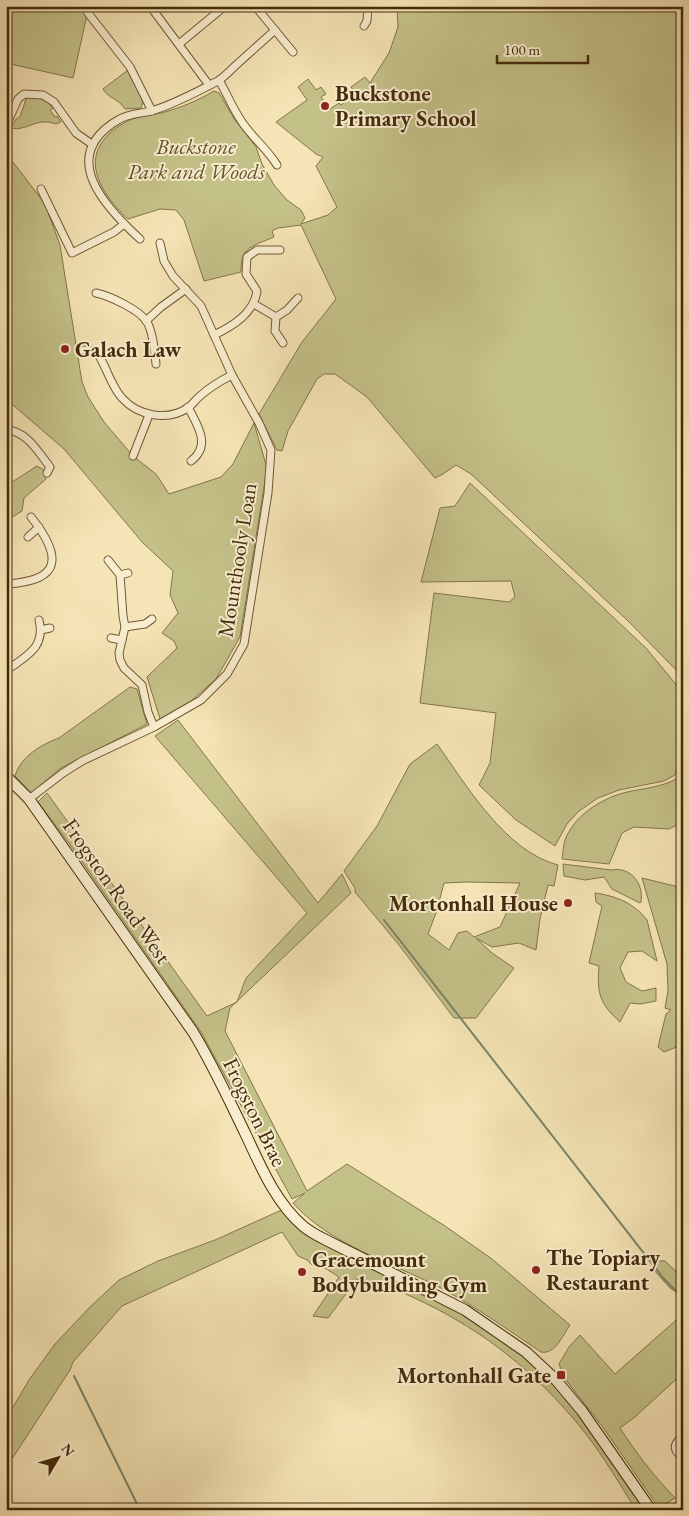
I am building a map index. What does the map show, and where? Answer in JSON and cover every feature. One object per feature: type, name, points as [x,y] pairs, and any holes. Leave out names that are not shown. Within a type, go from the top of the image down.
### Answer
[{"type":"main road","name":"Frogston Road West","points":[[6,776],[29,799],[193,1032]]},
{"type":"main road","name":"Frogston Brae","points":[[193,1032],[265,1176],[286,1208],[303,1226],[466,1310],[526,1352],[556,1380],[582,1411],[651,1510]]},
{"type":"street","points":[[150,6],[209,85]]},
{"type":"street","points":[[178,44],[225,6]]},
{"type":"street","points":[[255,6],[294,52]]},
{"type":"street","points":[[364,26],[367,21],[368,6]]},
{"type":"street","points":[[88,13],[130,67],[152,110]]},
{"type":"street","points":[[140,239],[110,210],[93,184],[89,162],[93,145],[98,137],[118,120],[181,99],[219,80],[275,30]]},
{"type":"street","points":[[219,80],[240,120],[253,138],[271,156],[277,167]]},
{"type":"street","points":[[9,118],[18,100],[24,94],[43,95],[54,102],[76,133],[93,145]]},
{"type":"street","points":[[41,189],[72,253],[114,232],[124,224]]},
{"type":"street","name":"Mounthooly Loan","points":[[29,799],[63,772],[82,761],[193,706],[211,692],[226,674],[244,644],[268,493],[271,450],[232,375],[201,306],[173,276],[164,261],[160,243]]},
{"type":"street","points":[[214,335],[234,324],[254,304],[257,291],[246,274],[247,257],[257,250],[280,250]]},
{"type":"street","points":[[146,321],[186,289]]},
{"type":"street","points":[[96,293],[110,296],[130,308],[146,321],[156,364]]},
{"type":"street","points":[[283,343],[275,331],[276,318],[298,298]]},
{"type":"street","points":[[254,304],[276,318]]},
{"type":"street","points":[[83,350],[98,354],[122,398],[149,415],[175,414],[188,407],[214,384],[232,375]]},
{"type":"street","points":[[188,407],[203,437],[197,456],[191,461]]},
{"type":"street","points":[[133,456],[149,415]]},
{"type":"street","points":[[6,430],[14,430],[28,440],[50,467],[47,473]]},
{"type":"street","points":[[6,584],[38,579],[51,568],[53,554],[39,527],[31,517]]},
{"type":"street","points":[[28,536],[39,527]]},
{"type":"street","points":[[108,560],[120,575],[122,616],[125,627],[119,653],[120,660],[124,668],[142,685],[148,712],[154,726]]},
{"type":"street","points":[[120,575],[128,573]]},
{"type":"street","points":[[125,627],[145,624],[152,619]]},
{"type":"street","points":[[7,669],[34,650],[41,630],[39,620]]},
{"type":"street","points":[[41,630],[50,628]]},
{"type":"street","points":[[111,638],[122,640]]},
{"type":"street","points":[[678,1440],[675,1446],[676,1450],[683,1458]]},
{"type":"street","points":[[674,1510],[683,1504]]},
{"type":"green space","points":[[6,6],[89,6],[73,78],[6,63]]},
{"type":"green space","name":"Buckstone Park and Woods","points":[[397,6],[683,6],[683,677],[628,621],[471,474],[456,465],[435,478],[367,397],[335,374],[324,374],[317,379],[288,431],[282,451],[277,450],[259,414],[302,342],[336,299],[301,225],[278,228],[272,231],[274,237],[250,248],[243,257],[241,272],[204,281],[184,220],[176,210],[160,209],[128,219],[107,195],[100,183],[96,170],[96,158],[100,146],[109,134],[128,121],[175,109],[214,91],[219,93],[235,120],[256,147],[262,164],[274,185],[287,200],[301,210],[305,218],[301,224],[328,215],[337,207],[316,166],[323,157],[316,154],[276,122],[307,100],[298,87],[308,79],[316,90],[321,87],[326,94],[321,97],[330,109],[339,103],[341,105],[356,94],[351,87],[365,77],[370,83],[389,53],[398,27]]},
{"type":"green space","points":[[128,70],[143,102],[141,108],[125,109],[103,89]]},
{"type":"green space","points":[[27,96],[47,102],[53,108],[50,110],[61,122],[56,124],[42,122],[13,129],[6,127],[6,123],[13,125],[15,120],[20,117]]},
{"type":"green space","points":[[6,153],[45,204],[60,245],[82,382],[88,397],[104,422],[133,456],[156,474],[169,494],[221,477],[233,464],[254,423],[267,468],[240,637],[216,679],[191,701],[160,719],[147,677],[177,648],[174,641],[162,633],[178,613],[170,595],[173,571],[142,542],[64,449],[6,399]]},
{"type":"green space","points":[[37,466],[44,470],[46,479],[24,498],[22,511],[6,521],[6,486]]},
{"type":"green space","points":[[470,483],[646,648],[683,693],[683,760],[675,775],[664,781],[619,790],[598,798],[579,811],[567,824],[555,846],[516,820],[479,785],[490,763],[496,713],[420,703],[434,593],[509,602],[515,597],[511,581],[421,582],[440,508],[455,506]]},
{"type":"green space","points":[[130,687],[137,689],[147,724],[61,768],[31,793],[15,776],[22,763],[32,752],[59,738]]},
{"type":"green space","points":[[178,720],[318,903],[342,874],[351,893],[237,1001],[246,978],[307,913],[155,736]]},
{"type":"green space","points":[[437,744],[474,797],[504,832],[539,858],[558,865],[554,886],[548,885],[540,919],[536,950],[519,943],[492,947],[476,938],[492,953],[514,968],[476,1018],[454,1018],[399,945],[355,892],[355,888],[344,871],[377,826],[410,764]],"holes":[[[444,883],[520,883],[500,927],[474,937],[467,931],[458,933],[449,950],[428,934]]]},
{"type":"green space","points":[[678,778],[683,783],[683,822],[669,829],[634,827],[622,833],[609,864],[562,859],[564,842],[569,831],[588,810],[614,796],[658,786]]},
{"type":"green space","points":[[47,793],[207,1016],[236,1003],[230,1008],[225,1031],[307,1191],[347,1164],[445,1226],[492,1259],[570,1325],[554,1347],[546,1352],[541,1352],[441,1288],[362,1252],[324,1230],[293,1203],[305,1193],[292,1199],[201,1032],[38,802]]},
{"type":"green space","points":[[563,864],[625,871],[635,878],[638,883],[641,902],[612,889],[604,877],[585,880],[564,876]]},
{"type":"green space","points":[[642,878],[683,888],[683,1030],[679,1046],[664,1052],[658,1047],[666,1014],[671,1010],[665,1008],[668,991],[667,964]]},
{"type":"green space","points":[[595,893],[624,901],[642,914],[647,920],[657,961],[642,951],[628,952],[620,968],[626,982],[642,991],[656,988],[656,1001],[640,1004],[630,1003],[620,1022],[608,1009],[601,997],[598,983],[599,966],[589,963],[602,906],[596,902]]},
{"type":"green space","points":[[286,1208],[303,1226],[420,1286],[547,1370],[651,1510],[636,1510],[586,1434],[536,1379],[478,1333],[457,1320],[397,1290],[357,1279],[328,1318],[313,1316],[339,1277],[325,1268],[312,1265],[307,1260],[298,1256],[282,1232],[122,1306],[73,1362],[70,1370],[6,1468],[6,1419],[29,1380],[55,1344],[119,1280],[158,1261],[215,1240]]},
{"type":"green space","points":[[655,1261],[665,1261],[683,1278],[683,1297],[670,1288],[652,1268]]},
{"type":"green space","points":[[683,1314],[683,1373],[635,1417],[620,1428],[646,1464],[675,1498],[659,1508],[602,1426],[565,1379],[559,1364],[569,1347],[580,1335],[615,1374]]},
{"type":"waterway","points":[[384,920],[664,1279],[674,1289],[683,1294]]},
{"type":"waterway","points":[[74,1376],[140,1510]]},
{"type":"place","name":"Buckstone Primary School","points":[[325,106]]},
{"type":"place","name":"Galach Law","points":[[65,349]]},
{"type":"place","name":"Mortonhall House","points":[[568,903]]},
{"type":"place","name":"The Topiary Restaurant","points":[[536,1270]]},
{"type":"place","name":"Gracemount Bodybuilding Gym","points":[[302,1272]]},
{"type":"place","name":"Mortonhall Gate","points":[[561,1375]]}]
